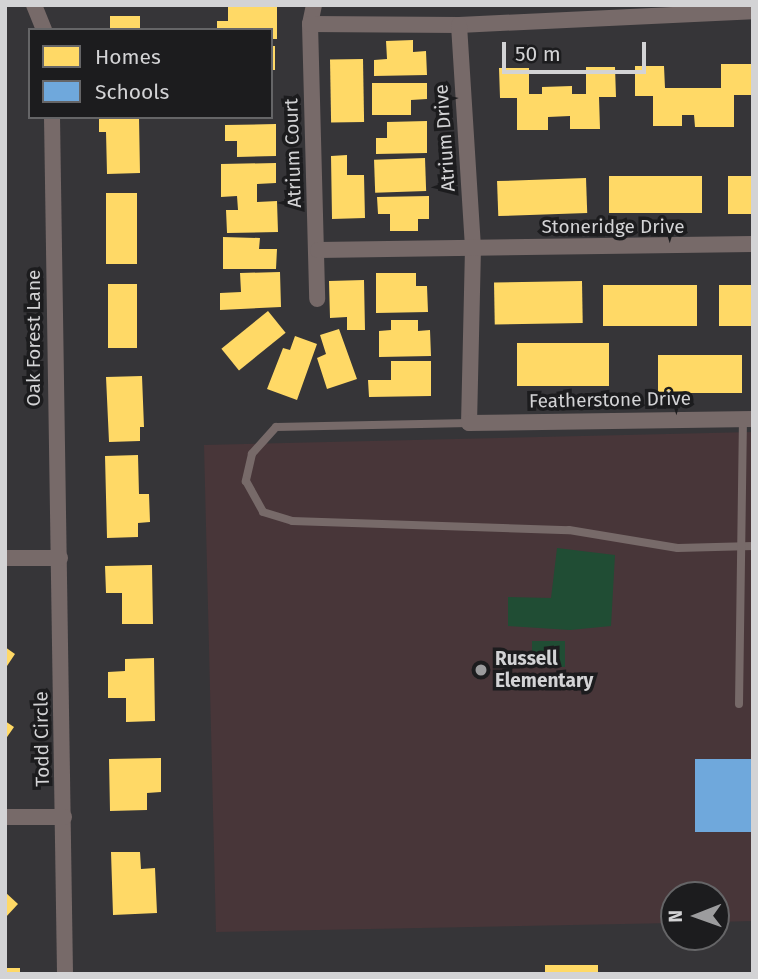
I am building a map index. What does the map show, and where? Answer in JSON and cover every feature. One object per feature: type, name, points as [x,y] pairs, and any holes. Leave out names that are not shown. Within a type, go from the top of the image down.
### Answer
[{"type":"street","points":[[34,5],[43,28]]},
{"type":"street","name":"Atrium Court","points":[[314,5],[310,24],[318,250],[317,299]]},
{"type":"street","points":[[310,24],[458,25],[559,13],[753,11]]},
{"type":"street","name":"Atrium Drive","points":[[458,25],[473,248]]},
{"type":"street","name":"Oak Forest Lane","points":[[52,119],[60,558]]},
{"type":"street","name":"Stoneridge Drive","points":[[318,250],[753,244]]},
{"type":"street","points":[[469,423],[473,248]]},
{"type":"street","name":"Featherstone Drive","points":[[469,423],[748,419]]},
{"type":"street","points":[[5,558],[60,558]]},
{"type":"street","name":"Todd Circle","points":[[60,558],[65,974]]},
{"type":"street","points":[[5,817],[64,817]]},
{"type":"lane","points":[[739,704],[748,546],[748,419]]},
{"type":"lane","points":[[469,423],[276,427],[252,454],[246,481],[263,512],[292,521],[569,530],[678,548],[748,546]]},
{"type":"shaded area","name":"Russell Elementary","points":[[753,432],[753,921],[730,922],[730,881],[660,881],[660,923],[216,932],[204,445]]},
{"type":"green space","points":[[557,548],[615,555],[611,626],[570,630],[508,626],[508,597],[551,598]]},
{"type":"green space","points":[[532,641],[565,641],[565,667],[532,667]]},
{"type":"building: Homes","points":[[228,6],[277,6],[277,39],[273,39],[273,28],[217,28],[217,21],[228,21]]},
{"type":"building: Homes","points":[[110,16],[140,16],[140,28],[110,28]]},
{"type":"building: Homes","points":[[413,40],[413,52],[426,51],[427,75],[374,76],[374,60],[387,59],[386,41]]},
{"type":"building: Homes","points":[[273,46],[275,70],[273,70]]},
{"type":"building: Homes","points":[[363,59],[364,122],[331,123],[330,60]]},
{"type":"building: Homes","points":[[721,64],[751,64],[751,95],[734,95],[734,127],[695,127],[694,115],[682,115],[682,126],[653,126],[653,96],[635,96],[635,66],[664,66],[665,88],[721,88]]},
{"type":"building: Homes","points":[[586,67],[615,67],[616,97],[599,97],[600,129],[570,129],[570,116],[548,117],[548,130],[517,130],[517,98],[500,98],[499,68],[529,68],[529,94],[542,94],[542,87],[572,86],[572,94],[586,94]]},
{"type":"building: Homes","points":[[372,83],[427,83],[427,99],[411,100],[411,115],[372,115]]},
{"type":"building: Homes","points":[[99,119],[139,119],[140,173],[107,174],[106,132],[99,132]]},
{"type":"building: Homes","points":[[427,121],[427,153],[376,154],[376,138],[387,138],[387,122]]},
{"type":"building: Homes","points":[[276,124],[276,156],[237,157],[237,141],[225,141],[225,125]]},
{"type":"building: Homes","points":[[347,155],[347,175],[364,175],[365,218],[332,219],[331,156]]},
{"type":"building: Homes","points":[[425,158],[426,191],[375,193],[374,160]]},
{"type":"building: Homes","points":[[276,163],[276,183],[257,184],[257,202],[277,201],[278,232],[227,233],[226,210],[238,210],[237,196],[221,197],[221,164]]},
{"type":"building: Homes","points":[[609,176],[702,176],[702,213],[609,213]]},
{"type":"building: Homes","points":[[728,176],[753,176],[753,214],[728,214]]},
{"type":"building: Homes","points":[[586,178],[587,213],[498,216],[497,181]]},
{"type":"building: Homes","points":[[106,193],[137,193],[137,264],[106,264]]},
{"type":"building: Homes","points":[[429,196],[429,219],[418,219],[418,231],[390,231],[390,214],[378,214],[377,197]]},
{"type":"building: Homes","points":[[223,237],[260,238],[259,249],[277,249],[276,269],[223,269]]},
{"type":"building: Homes","points":[[280,272],[281,307],[220,310],[220,293],[241,292],[240,273]]},
{"type":"building: Homes","points":[[376,273],[416,273],[416,286],[427,286],[428,312],[376,313]]},
{"type":"building: Homes","points":[[364,280],[365,330],[347,330],[347,317],[330,318],[329,281]]},
{"type":"building: Homes","points":[[582,281],[583,323],[495,325],[494,283]]},
{"type":"building: Homes","points":[[108,284],[137,284],[137,348],[108,348]]},
{"type":"building: Homes","points":[[603,285],[697,285],[697,326],[603,326]]},
{"type":"building: Homes","points":[[719,285],[753,285],[753,326],[719,326]]},
{"type":"building: Homes","points":[[268,311],[286,333],[239,371],[221,349]]},
{"type":"building: Homes","points":[[391,320],[418,320],[418,331],[430,330],[431,356],[379,357],[379,331],[391,330]]},
{"type":"building: Homes","points":[[339,329],[357,379],[327,389],[317,358],[326,354],[320,335]]},
{"type":"building: Homes","points":[[295,336],[317,344],[297,400],[267,389],[283,348],[290,350]]},
{"type":"building: Homes","points":[[517,343],[609,343],[609,386],[517,386]]},
{"type":"building: Homes","points":[[658,355],[742,355],[742,393],[658,393]]},
{"type":"building: Homes","points":[[391,361],[431,361],[431,396],[369,397],[368,380],[391,380]]},
{"type":"building: Homes","points":[[142,376],[144,427],[140,427],[140,441],[109,442],[106,377]]},
{"type":"building: Homes","points":[[138,455],[139,494],[149,494],[150,522],[138,523],[138,537],[107,538],[105,456]]},
{"type":"building: Homes","points":[[152,565],[153,624],[122,624],[122,593],[106,593],[105,566]]},
{"type":"building: Homes","points":[[5,647],[15,654],[5,669]]},
{"type":"building: Homes","points":[[154,658],[155,721],[126,722],[126,698],[108,698],[108,672],[125,671],[125,659]]},
{"type":"building: Homes","points":[[5,721],[14,727],[5,740]]},
{"type":"building: Homes","points":[[161,758],[161,792],[147,793],[147,810],[110,811],[109,759]]},
{"type":"building: Homes","points":[[111,852],[140,852],[141,869],[155,868],[157,913],[113,915]]},
{"type":"building: Homes","points":[[5,892],[18,904],[5,918]]},
{"type":"building: Homes","points":[[545,965],[598,965],[598,974],[545,974]]},
{"type":"building: Homes","points":[[5,968],[20,968],[20,974],[5,974]]},
{"type":"building: Schools","points":[[695,759],[753,759],[753,832],[695,832]]},
{"type":"place","name":"Russell Elementary","points":[[481,670]]}]
